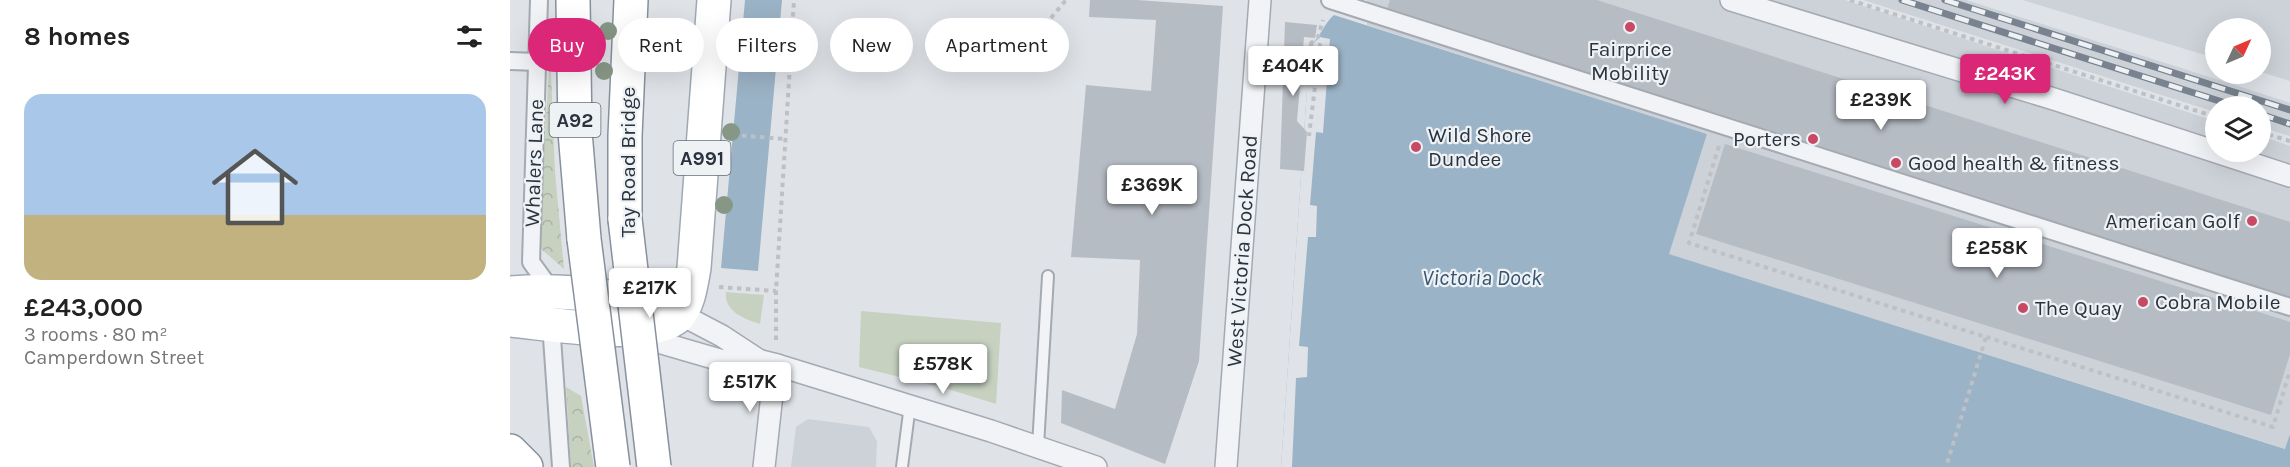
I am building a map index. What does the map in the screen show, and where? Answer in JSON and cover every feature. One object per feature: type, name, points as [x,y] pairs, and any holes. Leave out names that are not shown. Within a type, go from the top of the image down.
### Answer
[{"type":"main road","name":"Tay Road Bridge","points":[[573,0],[575,132],[584,239],[613,467]]},
{"type":"main road","name":"Tay Road Bridge","points":[[631,0],[625,136],[625,219],[654,467]]},
{"type":"main road","name":"A991","points":[[680,314],[694,268],[714,0]]},
{"type":"main road","points":[[510,293],[548,292],[620,297],[680,314]]},
{"type":"main road","points":[[510,320],[617,330],[648,328],[667,323],[680,314]]},
{"type":"main road","points":[[510,451],[526,467]]},
{"type":"street","name":"Whalers Lane","points":[[539,0],[539,18]]},
{"type":"street","name":"West Victoria Dock Road","points":[[1226,467],[1260,0]]},
{"type":"street","points":[[1731,0],[2057,100],[2290,176]]},
{"type":"street","points":[[1328,5],[2290,307]]},
{"type":"street","points":[[510,62],[528,62]]},
{"type":"street","name":"Whalers Lane","points":[[538,72],[531,262],[548,284]]},
{"type":"street","points":[[680,314],[771,358],[1096,467]]},
{"type":"street","points":[[551,323],[561,467]]},
{"type":"street","points":[[617,330],[689,349],[720,360],[771,358]]},
{"type":"street","points":[[764,467],[773,385],[771,358]]},
{"type":"lane","points":[[1038,446],[1048,276]]},
{"type":"lane","points":[[902,467],[910,405]]},
{"type":"path","points":[[771,358],[794,0]]},
{"type":"path","points":[[1050,18],[1066,0]]},
{"type":"path","points":[[1850,0],[2205,113]]},
{"type":"path","points":[[1310,136],[1320,45],[1309,44],[1318,37],[1328,5]]},
{"type":"path","points":[[1725,128],[1689,243],[2272,427],[2290,370]]},
{"type":"path","points":[[732,135],[786,140]]},
{"type":"path","points":[[2271,135],[2290,141]]},
{"type":"path","points":[[718,287],[776,291]]},
{"type":"path","points":[[1946,467],[1986,337]]},
{"type":"shaded area","points":[[1367,0],[1845,0],[2205,118],[2205,162],[2271,162],[2271,139],[2290,146],[2290,434],[2286,449],[1668,254],[1707,134],[1367,25]]},
{"type":"shaded area","points":[[1863,0],[1966,0],[2205,76],[2205,84],[2232,84],[2269,96],[2205,96],[2205,109]]},
{"type":"shaded area","points":[[2022,0],[2290,0],[2290,81],[2271,75],[2271,18],[2205,18],[2205,55]]},
{"type":"shaded area","points":[[2271,97],[2290,103],[2290,136],[2271,130]]},
{"type":"shaded area","points":[[808,419],[869,427],[877,441],[876,467],[791,467],[796,427]]},
{"type":"green space","points":[[549,72],[551,72],[555,172],[564,269],[539,247]]},
{"type":"green space","points":[[726,292],[764,295],[760,324],[732,310],[726,299]]},
{"type":"green space","points":[[861,311],[1001,323],[996,404],[948,389],[859,367]]},
{"type":"green space","points":[[566,387],[581,396],[594,467],[571,467]]},
{"type":"water","points":[[745,0],[782,0],[780,18],[743,18]]},
{"type":"water","name":"Victoria Dock","points":[[1334,15],[1707,134],[1669,254],[2285,449],[2290,434],[2290,467],[1281,467],[1310,46]]},
{"type":"water","points":[[739,72],[776,72],[758,271],[721,268]]},
{"type":"pier","points":[[1320,37],[1330,39],[1323,133],[1316,132],[1310,205],[1317,206],[1316,237],[1308,237],[1299,346],[1308,347],[1307,377],[1296,378],[1292,467],[1281,467],[1310,46]]},
{"type":"building","points":[[1090,0],[1137,0],[1223,6],[1199,361],[1165,464],[1061,423],[1062,390],[1115,409],[1137,334],[1140,260],[1071,257],[1086,85],[1151,91],[1156,20],[1089,17]]},
{"type":"building","points":[[1390,0],[1597,0],[2290,222],[2290,297],[1387,9]]},
{"type":"building","points":[[1285,22],[1317,25],[1315,38],[1304,37],[1297,121],[1307,132],[1304,171],[1280,169]]},
{"type":"building","points":[[1725,144],[2290,322],[2290,354],[2271,415],[1696,234]]},
{"type":"railway","points":[[1902,0],[2205,96]]},
{"type":"railway","points":[[1945,0],[2290,110]]},
{"type":"railway","points":[[2271,118],[2290,124]]},
{"type":"place","name":"Fairprice Mobility","points":[[1630,27]]},
{"type":"place","name":"Porters","points":[[1813,139]]},
{"type":"place","name":"Wild Shore Dundee","points":[[1416,147]]},
{"type":"place","name":"Good health & fitness","points":[[1896,163]]},
{"type":"place","name":"American Golf","points":[[2252,221]]},
{"type":"place","name":"Cobra Mobile","points":[[2143,302]]},
{"type":"place","name":"The Quay","points":[[2023,308]]}]
